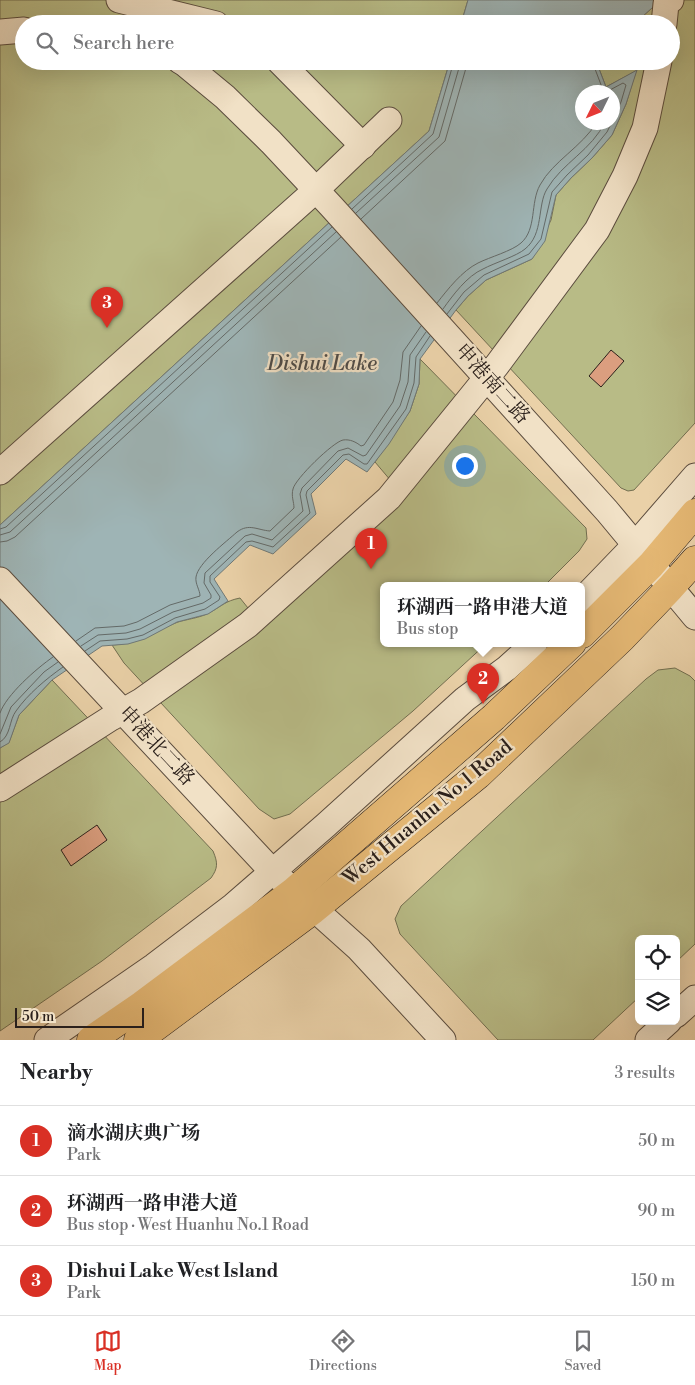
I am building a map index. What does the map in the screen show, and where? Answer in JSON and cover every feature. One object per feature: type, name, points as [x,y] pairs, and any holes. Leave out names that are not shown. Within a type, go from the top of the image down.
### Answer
[{"type":"main road","points":[[585,630],[643,555],[695,513]]},
{"type":"main road","name":"West Huanhu No.1 Road","points":[[138,1040],[313,910],[478,775],[622,638],[695,560]]},
{"type":"main road","name":"West Huanhu No.1 Road","points":[[91,1040],[142,1005],[293,892],[486,723],[568,647]]},
{"type":"street","points":[[119,0],[180,15]]},
{"type":"street","points":[[665,15],[666,4],[671,0]]},
{"type":"street","points":[[0,32],[15,31]]},
{"type":"street","name":"申港南二路","points":[[193,70],[225,97],[271,142],[323,198],[600,504],[695,617]]},
{"type":"street","points":[[288,70],[363,146]]},
{"type":"street","points":[[0,789],[111,718],[124,712],[248,625],[389,498],[487,378],[597,230],[626,176],[645,128],[657,70]]},
{"type":"street","points":[[0,472],[323,198],[363,146],[389,120]]},
{"type":"street","points":[[585,598],[643,555],[695,476]]},
{"type":"street","name":"申港北二路","points":[[0,580],[272,871],[313,910],[359,949],[443,1040]]},
{"type":"street","points":[[48,1040],[154,966],[233,906],[465,700],[507,668],[531,647]]},
{"type":"street","points":[[680,1011],[695,998]]},
{"type":"street","points":[[648,1040],[665,1025]]},
{"type":"green space","points":[[0,0],[468,0],[464,15],[15,15],[15,70],[447,70],[429,131],[0,525]]},
{"type":"green space","points":[[661,0],[695,0],[695,423],[634,490],[628,491],[621,488],[456,310],[486,280],[532,259],[551,220],[556,195],[592,158],[614,130],[620,130],[620,117],[636,71],[610,85],[605,85],[599,70],[680,70],[680,15],[644,15]]},
{"type":"green space","points":[[420,359],[586,528],[587,539],[579,551],[548,582],[380,582],[380,647],[483,647],[413,711],[290,814],[274,819],[259,809],[124,663],[112,645],[132,642],[178,622],[205,615],[227,602],[240,598],[256,618],[397,488],[375,462],[410,411],[419,384]]},
{"type":"green space","points":[[675,668],[695,681],[695,944],[680,958],[680,935],[635,935],[635,1001],[593,1040],[498,1040],[400,934],[395,919],[401,906],[658,670]]},
{"type":"green space","points":[[52,680],[213,851],[217,865],[211,878],[102,961],[0,1031],[0,748],[9,742],[19,715]]},
{"type":"water","points":[[468,0],[661,0],[644,15],[464,15]]},
{"type":"water","name":"Dishui Lake","points":[[447,70],[599,70],[605,85],[575,85],[575,130],[614,130],[612,135],[556,195],[545,241],[532,259],[486,280],[468,296],[420,359],[419,384],[410,411],[389,444],[367,472],[346,459],[311,494],[316,514],[273,554],[250,545],[214,579],[228,601],[208,614],[177,622],[145,639],[128,644],[102,646],[52,680],[19,715],[9,743],[0,748],[0,525],[429,131]]},
{"type":"water","name":"Dishui Lake","points":[[637,70],[620,117],[620,85],[610,85]]},
{"type":"building","points":[[611,350],[624,361],[601,387],[589,376]]},
{"type":"building","points":[[97,825],[107,840],[71,866],[61,850]]},
{"type":"place","name":"Dishui Lake West Island","points":[[107,328]]},
{"type":"place","name":"滴水湖庆典广场","points":[[371,569]]},
{"type":"place","name":"环湖西一路申港大道","points":[[483,704]]}]
